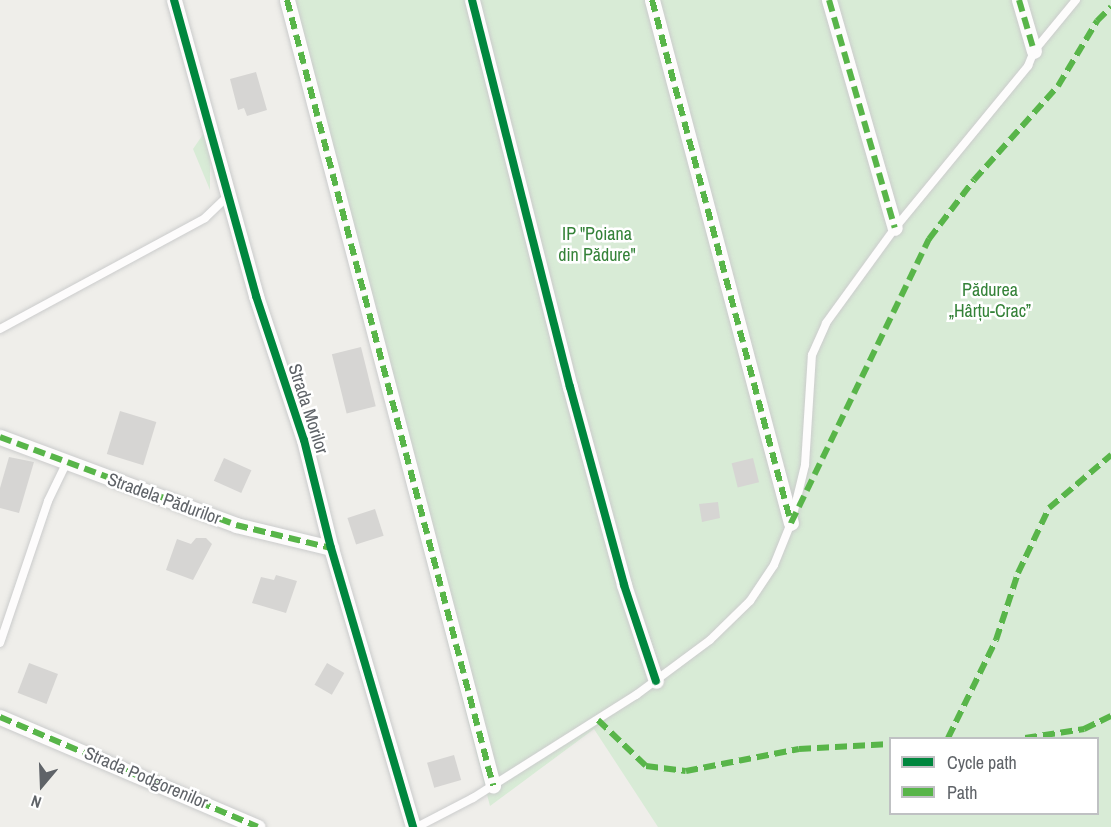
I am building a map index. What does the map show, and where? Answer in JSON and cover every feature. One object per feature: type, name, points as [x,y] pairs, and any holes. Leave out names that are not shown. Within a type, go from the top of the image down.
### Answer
[{"type":"street","name":"Strada Morilor","points":[[174,0],[256,296],[304,440],[331,548],[415,827]]},
{"type":"street","points":[[288,0],[493,785]]},
{"type":"street","points":[[472,0],[570,387],[624,585],[656,681]]},
{"type":"street","points":[[652,0],[791,523]]},
{"type":"street","points":[[829,0],[895,228]]},
{"type":"street","points":[[1019,0],[1034,51]]},
{"type":"street","name":"Stradela Pădurilor","points":[[0,437],[66,464],[236,525],[331,548]]},
{"type":"street","name":"Strada Podgorenilor","points":[[0,717],[258,827]]},
{"type":"lane","points":[[415,827],[493,785],[656,681],[710,640],[750,601],[774,565],[791,523],[804,465],[811,416],[810,371],[817,340],[834,310],[895,228],[1028,66],[1034,51],[1076,0]]},
{"type":"lane","points":[[0,329],[205,218],[228,195]]},
{"type":"lane","points":[[0,643],[48,501],[66,464]]},
{"type":"green space","name":"IP \"Poiana din Pădure\"","points":[[281,0],[1111,0],[1111,827],[658,827],[594,729],[490,806]]},
{"type":"green space","points":[[204,133],[210,157],[210,190],[193,149]]},
{"type":"building","points":[[256,72],[267,110],[247,116],[244,108],[238,110],[230,79]]},
{"type":"building","points":[[361,347],[376,406],[347,413],[332,354]]},
{"type":"building","points":[[120,411],[156,422],[143,465],[107,454]]},
{"type":"building","points":[[9,457],[34,462],[19,513],[0,508],[0,488]]},
{"type":"building","points":[[224,458],[251,470],[241,493],[214,481]]},
{"type":"building","points":[[753,458],[759,482],[738,488],[732,463]]},
{"type":"building","points":[[718,502],[720,518],[702,522],[699,504]]},
{"type":"building","points":[[375,509],[384,536],[356,545],[347,518]]},
{"type":"building","points":[[196,538],[206,538],[212,544],[193,580],[166,570],[177,539],[191,544]]},
{"type":"building","points":[[276,575],[297,581],[286,613],[252,603],[261,577],[274,580]]},
{"type":"building","points":[[29,663],[58,674],[46,704],[18,693]]},
{"type":"building","points":[[327,663],[344,673],[332,695],[314,685]]},
{"type":"building","points":[[454,755],[461,780],[434,788],[427,763]]},
{"type":"marked path","points":[[287,0],[493,785]]},
{"type":"marked path","points":[[652,0],[791,523]]},
{"type":"marked path","points":[[829,0],[895,228]]},
{"type":"marked path","points":[[1019,0],[1034,51]]},
{"type":"marked path","points":[[791,523],[929,239],[974,180],[1058,86],[1097,21],[1111,7]]},
{"type":"marked path","points":[[0,437],[236,525],[331,548]]},
{"type":"marked path","points":[[948,737],[996,640],[1018,573],[1049,508],[1111,455]]},
{"type":"marked path","points":[[1032,737],[1084,729],[1111,716]]},
{"type":"marked path","points":[[0,717],[258,827]]},
{"type":"marked path","points":[[598,720],[646,766],[686,771],[799,749],[889,744]]},
{"type":"cycle path","points":[[174,0],[256,296],[304,440],[331,548],[413,827]]},
{"type":"cycle path","points":[[472,0],[570,387],[624,585],[656,681]]},
{"type":"park label","name":"Pădurea „Hârțu-Crac”","points":[[990,301]]}]
